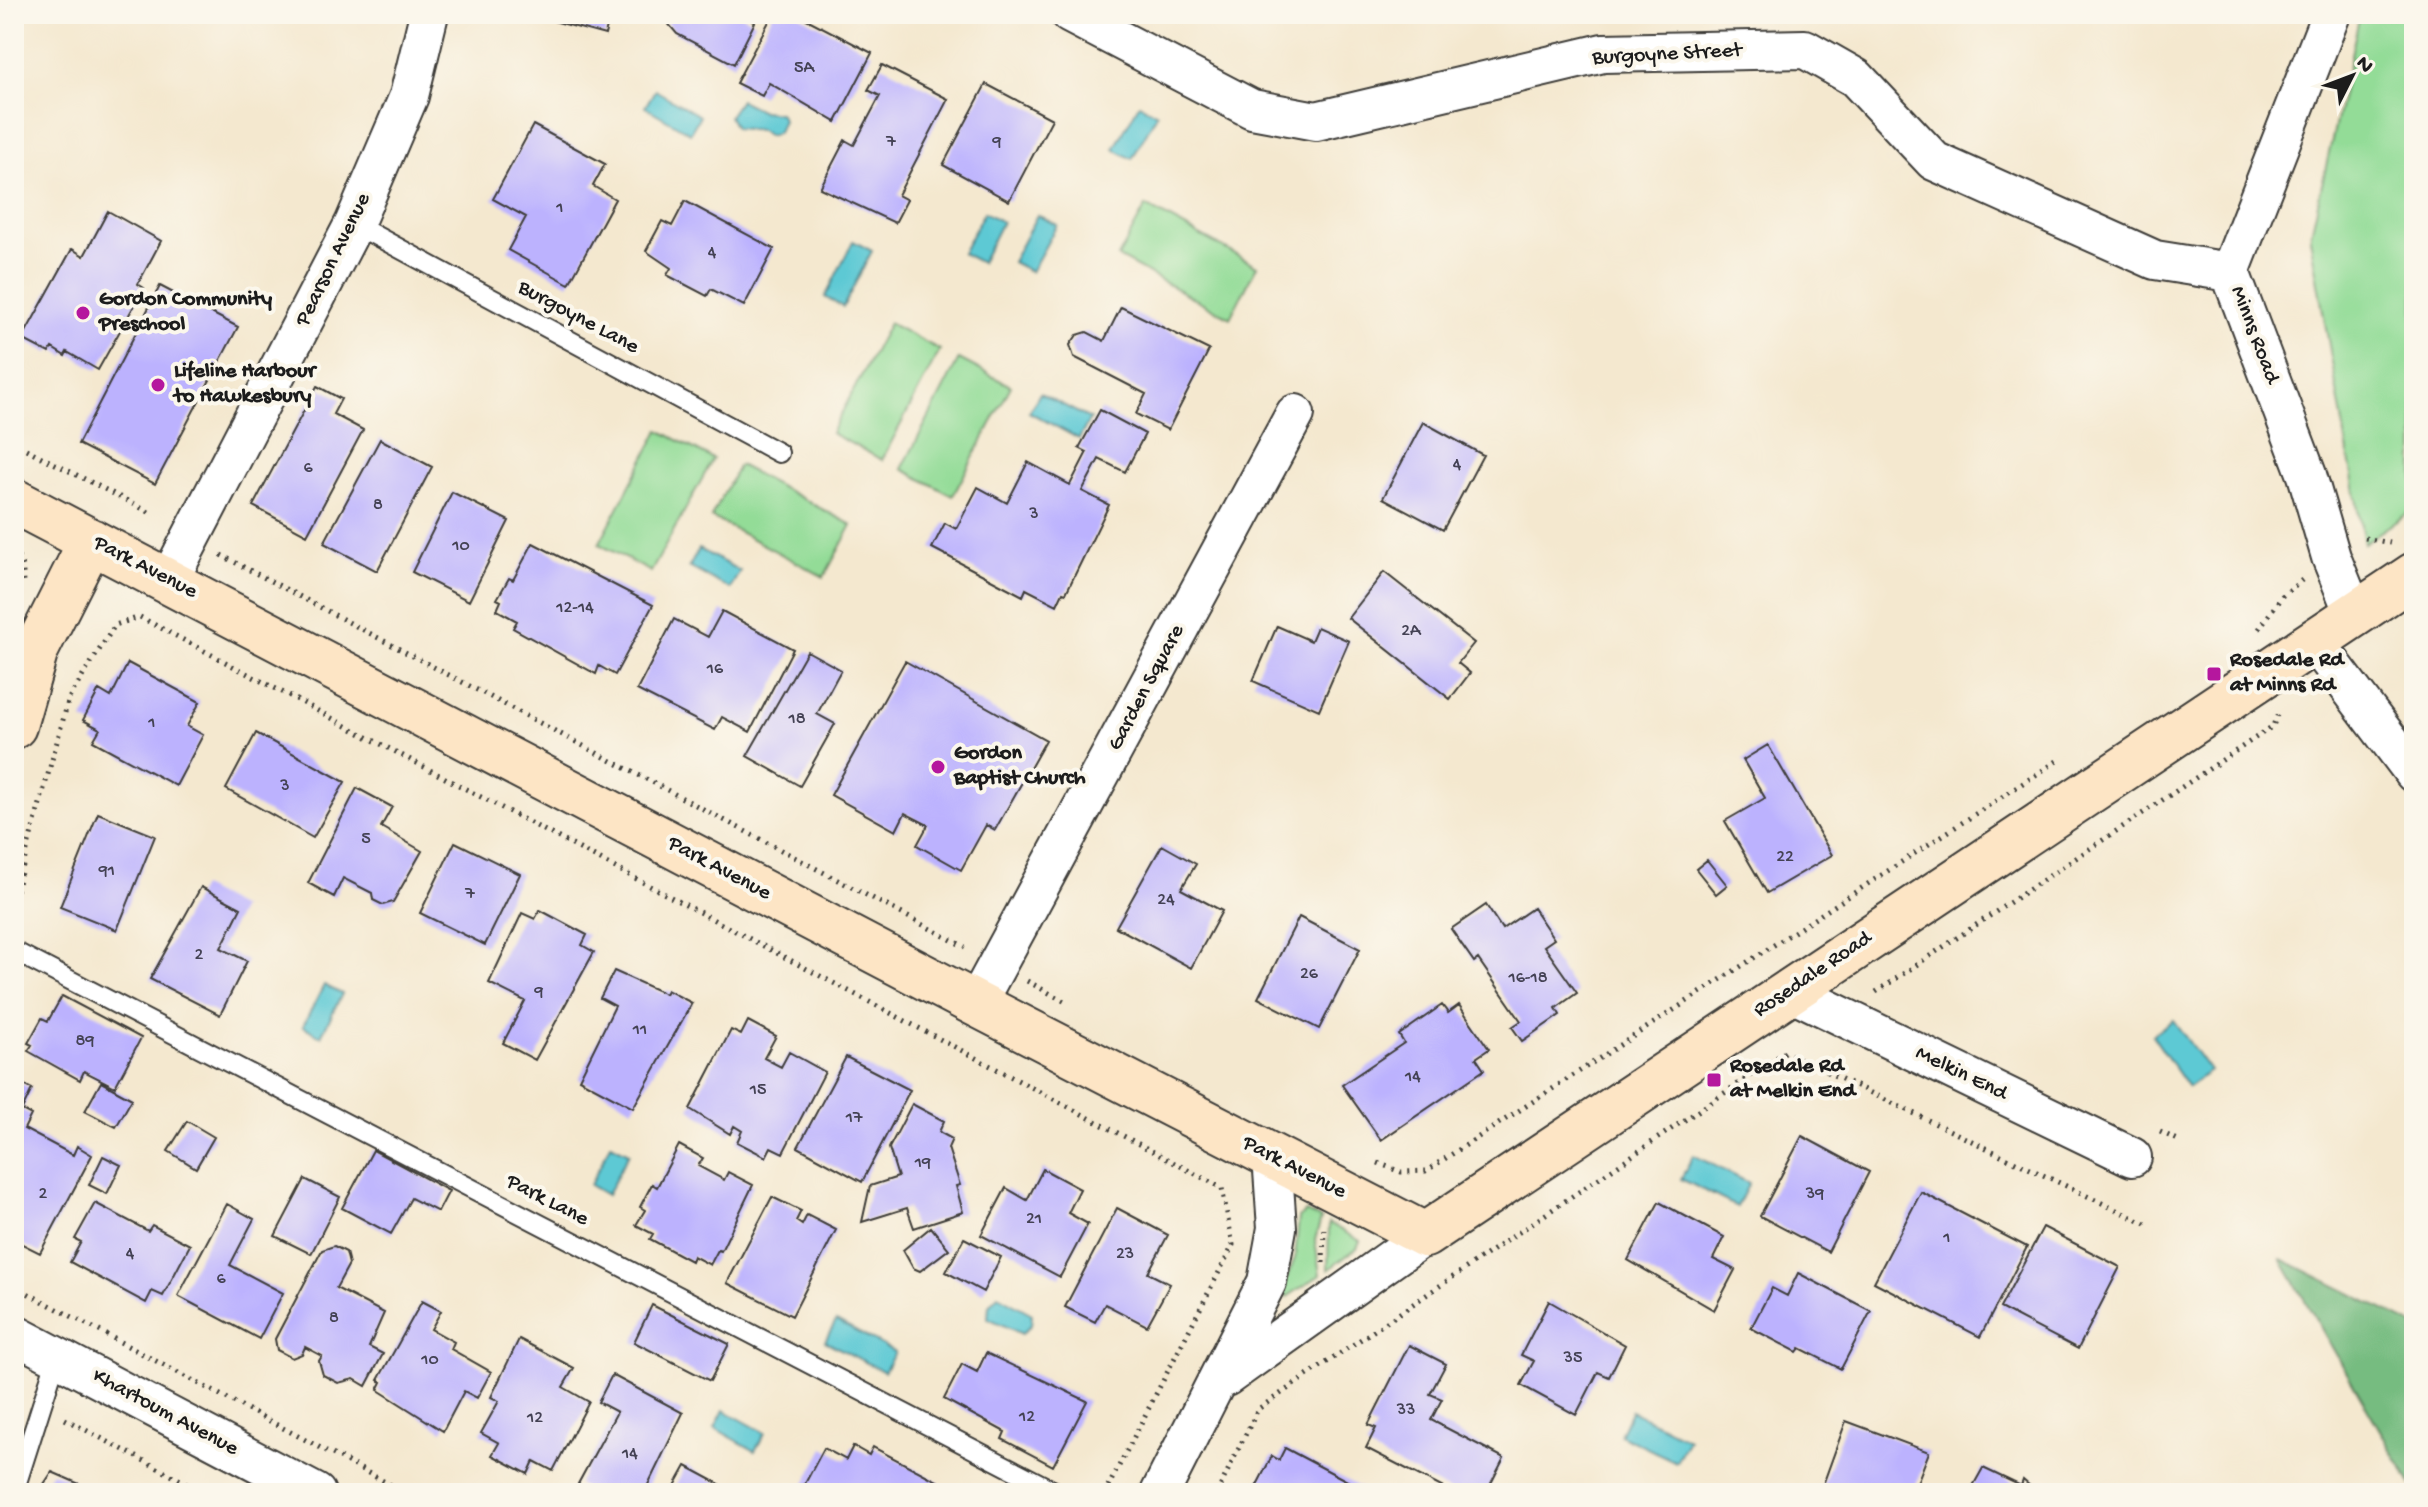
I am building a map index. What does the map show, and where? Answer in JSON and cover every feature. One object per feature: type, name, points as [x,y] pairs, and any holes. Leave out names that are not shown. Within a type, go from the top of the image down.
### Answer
[{"type":"street","name":"Pearson Avenue","points":[[169,580],[354,224],[409,96],[429,14]]},
{"type":"street","name":"Burgoyne Street","points":[[1070,14],[1252,109],[1316,121],[1603,53],[1805,49],[1856,78],[1934,161],[2155,260],[2230,272]]},
{"type":"street","name":"Minns Road","points":[[2331,14],[2230,272],[2307,475],[2336,570],[2354,614]]},
{"type":"street","name":"Garden Square","points":[[976,1004],[1295,414]]},
{"type":"street","name":"Park Avenue","points":[[14,501],[1425,1235]]},
{"type":"street","points":[[14,726],[36,650],[91,541]]},
{"type":"street","name":"Rosedale Road","points":[[1217,1383],[1425,1235],[2414,575]]},
{"type":"street","points":[[2315,642],[2414,773]]},
{"type":"street","name":"Melkin End","points":[[1790,991],[2132,1157]]},
{"type":"street","name":"Rosedale Road","points":[[1160,1493],[1267,1282],[1277,1228],[1272,1156]]},
{"type":"street","name":"Khartoum Avenue","points":[[14,1334],[316,1493]]},
{"type":"lane","name":"Burgoyne Lane","points":[[354,224],[779,453]]},
{"type":"lane","name":"Park Lane","points":[[14,951],[1058,1493]]},
{"type":"lane","points":[[14,1492],[57,1357]]},
{"type":"path","points":[[26,449],[149,512]]},
{"type":"path","points":[[14,550],[22,564],[25,581],[19,595]]},
{"type":"path","points":[[216,552],[1067,1002]]},
{"type":"path","points":[[2254,635],[2282,596]]},
{"type":"path","points":[[14,898],[69,698],[115,625],[140,617],[1222,1188],[1233,1245],[1105,1493]]},
{"type":"path","points":[[1875,993],[2273,726],[2279,707]]},
{"type":"path","points":[[1374,1161],[1401,1172],[1426,1171],[2067,755]]},
{"type":"path","points":[[1217,1493],[1258,1409],[1785,1052],[2148,1225]]},
{"type":"path","points":[[1324,1220],[1324,1273]]},
{"type":"path","points":[[14,1286],[406,1493]]},
{"type":"path","points":[[41,1407],[205,1493]]},
{"type":"green space","points":[[2360,14],[2414,14],[2414,509],[2364,543],[2310,238]]},
{"type":"green space","points":[[1146,206],[1257,266],[1230,318],[1118,257]]},
{"type":"green space","points":[[889,323],[940,350],[882,460],[831,433]]},
{"type":"green space","points":[[959,359],[1011,386],[953,496],[902,469]]},
{"type":"green space","points":[[659,430],[713,459],[651,572],[599,544]]},
{"type":"green space","points":[[739,465],[852,525],[824,577],[711,517]]},
{"type":"green space","points":[[1306,1212],[1321,1219],[1315,1240],[1320,1275],[1287,1297],[1282,1291],[1295,1258],[1299,1218]]},
{"type":"green space","points":[[1329,1223],[1360,1241],[1357,1248],[1328,1270]]},
{"type":"green space","points":[[2281,1259],[2414,1325],[2414,1489]]},
{"type":"water","points":[[655,90],[700,116],[690,133],[645,107]]},
{"type":"water","points":[[740,100],[762,111],[779,113],[783,120],[778,132],[769,136],[760,130],[735,128],[729,116]]},
{"type":"water","points":[[1139,104],[1157,114],[1132,159],[1114,149]]},
{"type":"water","points":[[984,212],[1002,222],[981,263],[962,253]]},
{"type":"water","points":[[1037,215],[1057,225],[1031,272],[1012,262]]},
{"type":"water","points":[[853,241],[872,251],[843,307],[825,297]]},
{"type":"water","points":[[1040,393],[1090,419],[1079,439],[1029,412]]},
{"type":"water","points":[[699,549],[740,571],[730,589],[689,567]]},
{"type":"water","points":[[324,985],[342,994],[321,1036],[303,1026]]},
{"type":"water","points":[[2173,1020],[2210,1071],[2188,1087],[2152,1035]]},
{"type":"water","points":[[611,1144],[629,1153],[607,1195],[590,1185]]},
{"type":"water","points":[[1693,1155],[1749,1183],[1737,1207],[1681,1179]]},
{"type":"water","points":[[998,1295],[1032,1314],[1031,1325],[1022,1334],[988,1318],[989,1305]]},
{"type":"water","points":[[836,1321],[895,1352],[884,1372],[825,1341]]},
{"type":"water","points":[[724,1410],[765,1433],[755,1451],[715,1428]]},
{"type":"water","points":[[1631,1411],[1688,1439],[1676,1462],[1620,1435]]},
{"type":"building","points":[[528,14],[610,14],[605,35]]},
{"type":"building","points":[[660,14],[739,14],[755,22],[734,64],[677,34]]},
{"type":"building","points":[[773,14],[797,14],[872,53],[836,122],[769,83],[762,96],[736,83]]},
{"type":"building","points":[[882,65],[948,99],[898,195],[907,200],[895,223],[820,188],[845,140],[854,145],[880,96],[868,90]]},
{"type":"building","points":[[986,84],[1052,119],[1009,201],[943,165]]},
{"type":"building","points":[[533,125],[605,164],[593,186],[615,199],[569,284],[508,250],[526,217],[493,199]]},
{"type":"building","points":[[685,201],[774,249],[744,306],[711,289],[707,296],[667,275],[671,268],[646,251],[662,221],[672,226]]},
{"type":"building","name":"Gordon Community Preschool","points":[[108,211],[161,241],[138,284],[144,288],[98,370],[67,352],[65,356],[52,348],[49,353],[22,339],[72,249],[84,256]]},
{"type":"building","name":"Lifeline Harbour to Hawkesbury","points":[[160,286],[238,327],[155,484],[78,444]]},
{"type":"building","points":[[1121,307],[1209,350],[1168,430],[1136,414],[1146,394],[1074,357],[1070,345],[1077,335],[1087,332],[1104,341]]},
{"type":"building","points":[[317,386],[341,399],[333,414],[363,430],[307,535],[253,506]]},
{"type":"building","points":[[1100,410],[1145,434],[1125,472],[1099,459],[1082,491],[1109,505],[1066,593],[1063,592],[1057,605],[1026,589],[1023,596],[932,548],[945,523],[956,529],[978,487],[1007,503],[1028,462],[1070,485],[1087,452],[1079,448]]},
{"type":"building","points":[[1423,422],[1483,455],[1443,530],[1383,498]]},
{"type":"building","points":[[380,439],[432,467],[377,571],[324,543]]},
{"type":"building","points":[[452,492],[509,521],[469,601],[412,572]]},
{"type":"building","points":[[533,543],[653,605],[615,675],[599,666],[596,674],[513,628],[517,621],[497,610],[501,601],[497,599],[509,578],[513,580]]},
{"type":"building","points":[[1384,572],[1474,643],[1458,663],[1470,673],[1450,699],[1348,618]]},
{"type":"building","points":[[722,611],[793,649],[750,732],[722,717],[715,730],[637,690],[674,619],[708,637]]},
{"type":"building","points":[[1277,626],[1311,641],[1317,627],[1349,641],[1319,710],[1253,681]]},
{"type":"building","points":[[807,651],[841,670],[817,714],[835,724],[800,786],[747,756]]},
{"type":"building","name":"Gordon Baptist Church","points":[[905,661],[1046,740],[995,830],[986,825],[961,870],[917,845],[928,825],[905,813],[896,831],[831,795]]},
{"type":"building","points":[[128,663],[200,702],[187,726],[203,735],[176,786],[93,741],[100,729],[83,720],[99,690],[111,697]]},
{"type":"building","points":[[256,733],[345,782],[313,838],[226,789]]},
{"type":"building","points":[[1768,745],[1832,855],[1767,893],[1725,821],[1765,798],[1743,760]]},
{"type":"building","points":[[357,788],[392,807],[381,827],[422,851],[393,902],[383,905],[373,900],[372,893],[343,878],[334,897],[308,883]]},
{"type":"building","points":[[98,813],[155,836],[117,930],[60,907]]},
{"type":"building","points":[[455,842],[520,874],[485,945],[420,913]]},
{"type":"building","points":[[1162,845],[1196,864],[1181,889],[1222,911],[1191,968],[1116,927]]},
{"type":"building","points":[[1707,860],[1727,885],[1716,894],[1696,869]]},
{"type":"building","points":[[201,887],[241,908],[221,948],[247,961],[220,1015],[150,979]]},
{"type":"building","points":[[1486,905],[1502,929],[1533,908],[1554,939],[1544,946],[1577,993],[1556,1008],[1560,1015],[1522,1041],[1512,1027],[1521,1021],[1478,959],[1474,962],[1451,929]]},
{"type":"building","points":[[540,910],[587,935],[582,945],[594,952],[535,1060],[503,1043],[525,1001],[489,983],[522,913],[535,919]]},
{"type":"building","points":[[1299,917],[1360,949],[1319,1029],[1258,998]]},
{"type":"building","points":[[614,971],[665,994],[667,990],[692,1003],[633,1108],[579,1079],[615,1006],[600,998]]},
{"type":"building","points":[[62,996],[141,1038],[115,1087],[84,1071],[80,1080],[28,1051],[32,1045],[28,1043],[42,1018],[48,1021]]},
{"type":"building","points":[[1442,1005],[1448,1013],[1459,1005],[1489,1049],[1476,1058],[1484,1070],[1381,1140],[1342,1085],[1404,1043],[1399,1035]]},
{"type":"building","points":[[748,1021],[776,1036],[764,1058],[781,1067],[789,1052],[825,1072],[783,1153],[771,1147],[766,1157],[737,1142],[742,1131],[734,1126],[730,1134],[690,1109],[731,1030],[741,1035]]},
{"type":"building","points":[[846,1057],[910,1090],[862,1182],[798,1147]]},
{"type":"building","points":[[14,1080],[32,1089],[22,1110],[31,1115],[24,1129],[73,1155],[77,1146],[92,1155],[40,1253],[14,1240]]},
{"type":"building","points":[[101,1082],[132,1099],[116,1127],[85,1111]]},
{"type":"building","points":[[912,1104],[944,1121],[939,1132],[952,1139],[948,1148],[960,1185],[956,1186],[963,1212],[914,1228],[907,1208],[862,1222],[870,1186],[898,1177],[889,1148]]},
{"type":"building","points":[[187,1121],[214,1137],[196,1168],[168,1151]]},
{"type":"building","points":[[1802,1136],[1869,1172],[1828,1252],[1760,1216]]},
{"type":"building","points":[[679,1145],[703,1158],[698,1166],[724,1180],[728,1172],[753,1185],[721,1251],[718,1250],[710,1265],[693,1256],[691,1261],[650,1239],[653,1234],[636,1225],[645,1210],[640,1207],[652,1184],[657,1187]]},
{"type":"building","points":[[373,1150],[449,1191],[438,1212],[411,1198],[391,1234],[342,1208]]},
{"type":"building","points":[[103,1156],[121,1165],[107,1194],[89,1185]]},
{"type":"building","points":[[1043,1169],[1080,1189],[1068,1213],[1088,1224],[1060,1277],[981,1235],[1006,1188],[1027,1200]]},
{"type":"building","points":[[305,1179],[340,1197],[311,1254],[275,1236]]},
{"type":"building","points":[[1921,1192],[2027,1247],[1980,1337],[1874,1282]]},
{"type":"building","points":[[772,1197],[801,1211],[796,1221],[802,1225],[807,1215],[836,1230],[792,1316],[727,1283]]},
{"type":"building","points":[[1659,1202],[1724,1237],[1713,1259],[1735,1270],[1714,1310],[1628,1260]]},
{"type":"building","points":[[95,1203],[148,1231],[152,1225],[190,1245],[163,1296],[152,1291],[146,1303],[70,1262],[81,1242],[75,1239]]},
{"type":"building","points":[[227,1204],[254,1219],[230,1265],[283,1293],[259,1339],[178,1296]]},
{"type":"building","points":[[1117,1208],[1168,1235],[1148,1273],[1170,1284],[1147,1326],[1105,1304],[1095,1322],[1065,1307]]},
{"type":"building","points":[[931,1227],[949,1249],[920,1271],[913,1268],[903,1250]]},
{"type":"building","points":[[2043,1227],[2120,1267],[2078,1349],[2000,1308]]},
{"type":"building","points":[[964,1238],[1001,1257],[983,1292],[946,1272]]},
{"type":"building","points":[[334,1246],[346,1252],[349,1264],[336,1288],[384,1313],[369,1347],[383,1354],[366,1386],[354,1379],[338,1383],[323,1375],[319,1361],[322,1356],[305,1347],[302,1354],[292,1358],[277,1350],[275,1339],[322,1250]]},
{"type":"building","points":[[1798,1273],[1871,1311],[1841,1369],[1800,1348],[1797,1352],[1751,1328],[1772,1288],[1787,1296]]},
{"type":"building","points":[[422,1301],[441,1311],[431,1329],[454,1342],[451,1349],[491,1372],[477,1398],[464,1391],[443,1431],[378,1390],[382,1382],[378,1380]]},
{"type":"building","points":[[1549,1301],[1625,1345],[1609,1377],[1598,1372],[1576,1415],[1521,1385],[1534,1361],[1521,1355]]},
{"type":"building","points":[[652,1305],[729,1344],[710,1381],[634,1342]]},
{"type":"building","points":[[519,1339],[574,1368],[563,1387],[589,1402],[553,1471],[534,1461],[528,1474],[492,1455],[499,1443],[481,1433],[499,1401],[491,1397]]},
{"type":"building","points":[[1409,1345],[1446,1364],[1430,1394],[1442,1399],[1431,1420],[1504,1458],[1486,1493],[1453,1493],[1366,1448],[1376,1428],[1368,1425]]},
{"type":"building","points":[[986,1353],[1087,1401],[1053,1466],[1002,1439],[1005,1432],[944,1399],[962,1364],[977,1372]]},
{"type":"building","points":[[612,1375],[683,1413],[644,1493],[581,1493],[583,1487],[578,1484],[617,1412],[598,1402]]},
{"type":"building","points":[[1846,1421],[1929,1452],[1913,1493],[1820,1493]]},
{"type":"building","points":[[853,1446],[869,1455],[873,1447],[939,1482],[933,1493],[800,1493],[824,1448],[846,1460]]},
{"type":"building","points":[[1285,1448],[1370,1493],[1262,1493],[1256,1487],[1272,1456],[1279,1460]]},
{"type":"building","points":[[686,1466],[736,1493],[671,1493]]},
{"type":"building","points":[[1983,1468],[2021,1486],[2023,1480],[2038,1493],[1969,1493]]},
{"type":"building","points":[[52,1472],[93,1490],[91,1493],[38,1493]]},
{"type":"place","name":"Gordon Community Preschool","points":[[83,313]]},
{"type":"place","name":"Lifeline Harbour to Hawkesbury","points":[[158,385]]},
{"type":"place","name":"Rosedale Rd at Minns Rd","points":[[2214,674]]},
{"type":"place","name":"Gordon Baptist Church","points":[[938,767]]},
{"type":"place","name":"Rosedale Rd at Melkin End","points":[[1714,1080]]}]
